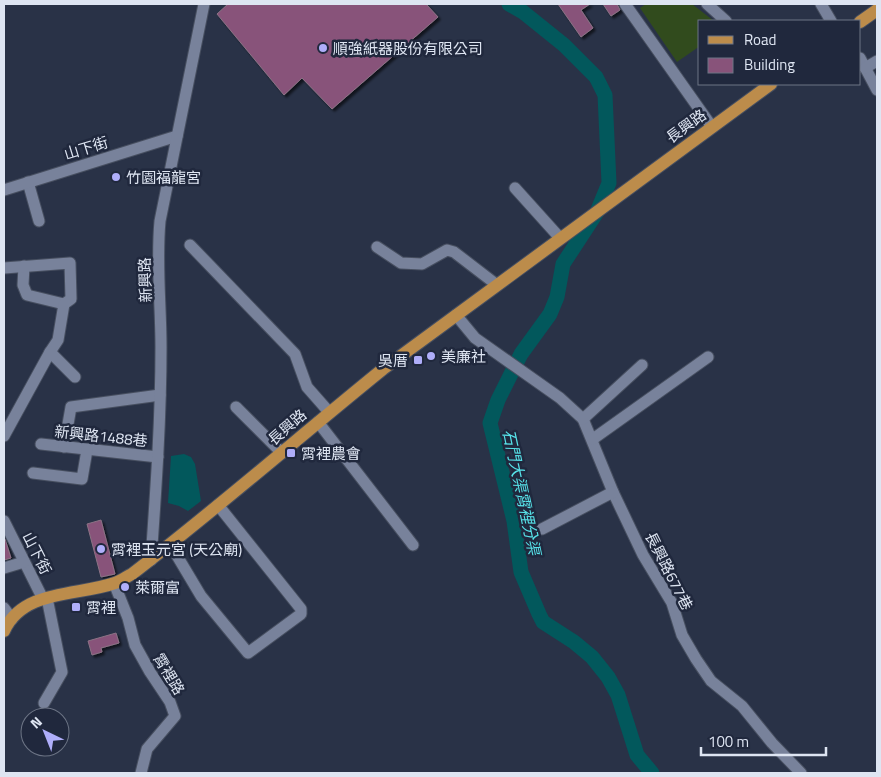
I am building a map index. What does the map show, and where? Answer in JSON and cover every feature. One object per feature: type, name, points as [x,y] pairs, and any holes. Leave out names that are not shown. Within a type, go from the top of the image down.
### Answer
[{"type":"main road","points":[[861,21],[877,10]]},
{"type":"main road","name":"長興路","points":[[4,631],[8,614],[45,598],[114,583],[132,574],[383,369],[770,85]]},
{"type":"street","name":"新興路","points":[[151,560],[160,395],[161,339],[158,241],[160,221],[204,4]]},
{"type":"street","points":[[625,4],[712,127]]},
{"type":"street","points":[[707,4],[725,20]]},
{"type":"street","points":[[821,4],[830,20]]},
{"type":"street","points":[[861,60],[877,90]]},
{"type":"street","points":[[865,68],[877,61]]},
{"type":"street","name":"山下街","points":[[4,190],[177,136]]},
{"type":"street","points":[[28,182],[39,221]]},
{"type":"street","points":[[515,188],[560,238]]},
{"type":"street","points":[[190,245],[295,354],[307,387],[329,412]]},
{"type":"street","points":[[377,247],[401,263],[422,264],[447,250],[454,252],[497,285]]},
{"type":"street","points":[[4,268],[70,263],[71,299],[64,304],[58,340],[4,436]]},
{"type":"street","points":[[24,266],[23,285],[27,295],[64,304]]},
{"type":"street","name":"長興路677巷","points":[[456,315],[475,338],[560,398],[583,419],[593,439],[613,492],[643,554],[672,603],[682,635],[696,659],[711,681],[742,706],[772,743],[800,773]]},
{"type":"street","points":[[50,352],[75,377]]},
{"type":"street","points":[[593,439],[708,357]]},
{"type":"street","points":[[583,419],[642,365]]},
{"type":"street","points":[[64,448],[70,407],[160,395]]},
{"type":"street","points":[[236,407],[282,453]]},
{"type":"street","points":[[318,422],[413,546]]},
{"type":"street","name":"新興路1488巷","points":[[41,444],[158,457]]},
{"type":"street","points":[[33,473],[82,479],[87,450]]},
{"type":"street","points":[[542,529],[613,492]]},
{"type":"street","points":[[170,544],[200,596],[248,653],[301,614],[301,609],[218,505]]},
{"type":"street","name":"山下街","points":[[4,521],[7,534],[45,598],[62,672],[44,703]]},
{"type":"street","points":[[4,568],[24,562]]},
{"type":"street","name":"霄裡路","points":[[114,583],[128,618],[135,645],[170,702],[175,716],[147,749],[141,773]]},
{"type":"shaded area","points":[[646,4],[692,4],[713,20],[698,20],[698,47],[677,62],[640,8]]},
{"type":"shaded area","points":[[184,454],[191,457],[195,464],[201,501],[188,511],[168,503],[171,456]]},
{"type":"building","name":"順強紙器股份有限公司","points":[[228,4],[426,4],[438,17],[332,109],[302,78],[284,95],[217,14]]},
{"type":"building","points":[[558,4],[590,4],[581,10],[593,28],[581,37]]},
{"type":"building","points":[[603,4],[617,4],[620,10],[611,16]]},
{"type":"building","name":"霄裡玉元宮 (天公廟)","points":[[101,520],[115,574],[101,577],[87,524]]},
{"type":"building","points":[[4,540],[11,558],[4,560]]},
{"type":"building","points":[[116,633],[119,643],[101,648],[102,652],[92,655],[88,641]]},
{"type":"waterway","name":"石門大渠霄裡分渠","points":[[509,4],[523,12],[564,45],[596,77],[605,95],[609,183],[597,212],[563,264],[557,297],[550,314],[521,354],[498,400],[490,423],[514,521],[521,572],[539,614],[543,622],[574,642],[592,657],[608,677],[618,695],[637,755],[652,773]]},
{"type":"place","name":"順強紙器股份有限公司","points":[[323,48]]},
{"type":"place","name":"竹園福龍宮","points":[[116,177]]},
{"type":"place","name":"美廉社","points":[[431,356]]},
{"type":"place","name":"吳厝","points":[[418,360]]},
{"type":"place","name":"霄裡農會","points":[[291,453]]},
{"type":"place","name":"霄裡玉元宮 (天公廟)","points":[[101,549]]},
{"type":"place","name":"萊爾富","points":[[125,587]]},
{"type":"place","name":"霄裡","points":[[76,607]]}]
